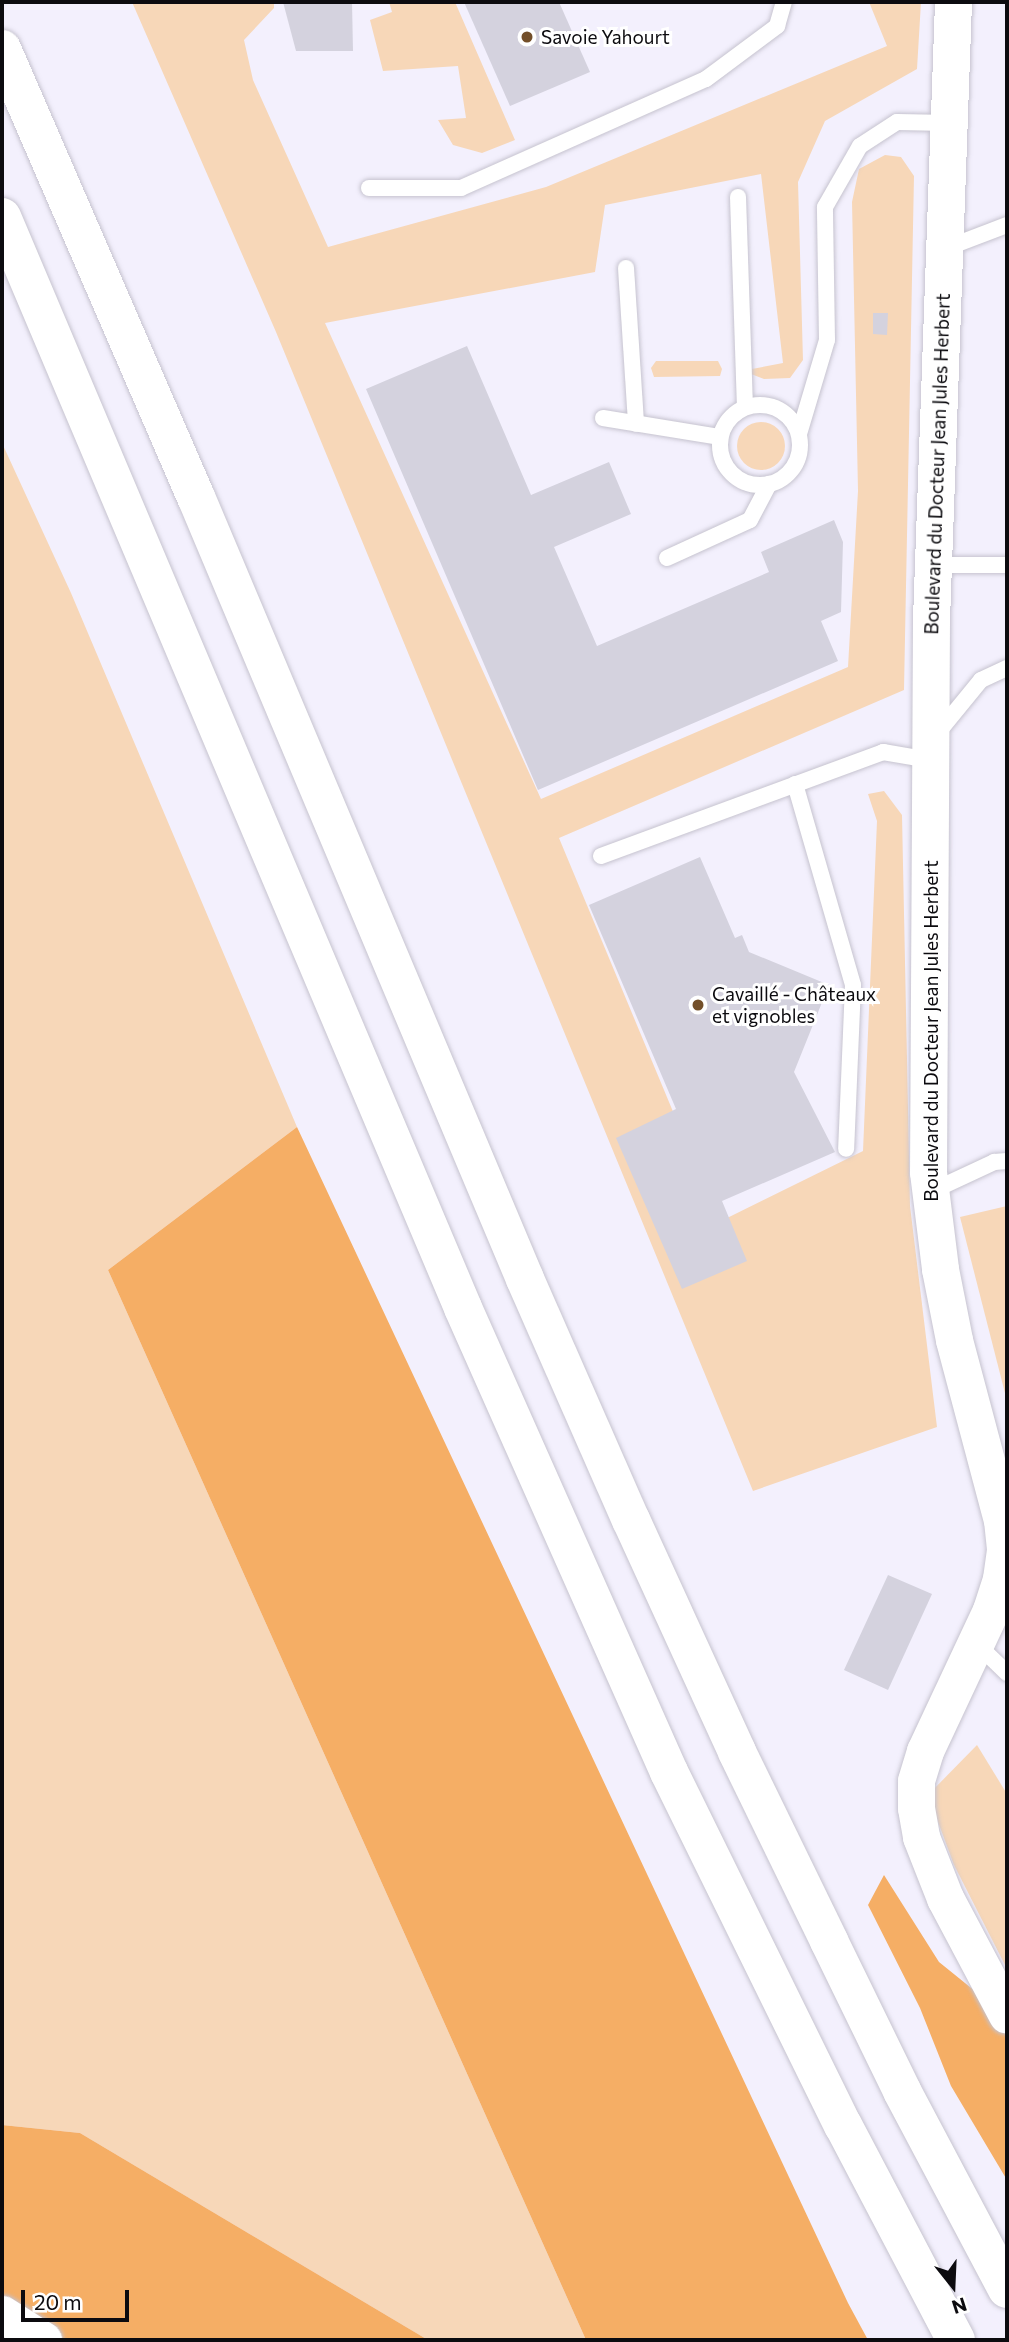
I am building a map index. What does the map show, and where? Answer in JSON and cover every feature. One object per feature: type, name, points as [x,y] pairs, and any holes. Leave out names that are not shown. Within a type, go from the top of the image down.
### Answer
[{"type":"highway","points":[[2,49],[197,497],[519,1266],[631,1520],[737,1752],[902,2091],[1007,2289]]},
{"type":"highway","points":[[2,217],[457,1296],[669,1772],[843,2125],[956,2340]]},
{"type":"street","name":"Boulevard du Docteur Jean Jules Herbert","points":[[953,2],[933,565],[930,751],[930,1192],[954,1340],[1002,1520],[1005,1550],[1001,1579],[976,1643],[925,1751],[916,1781],[916,1808],[922,1836],[945,1898],[1007,2015]]},
{"type":"street","points":[[2,2314],[43,2340]]},
{"type":"lane","points":[[369,188],[461,188],[682,90],[706,79],[777,26],[784,2]]},
{"type":"lane","points":[[799,434],[783,412],[758,404],[745,407],[733,414],[720,437],[724,464],[732,474],[756,485],[781,479],[797,459],[799,434],[827,340],[825,207],[860,146],[897,122],[949,122]]},
{"type":"lane","points":[[738,197],[745,407]]},
{"type":"lane","points":[[944,249],[1007,225]]},
{"type":"lane","points":[[626,268],[636,424]]},
{"type":"lane","points":[[603,418],[720,437]]},
{"type":"lane","points":[[667,558],[750,520],[769,484]]},
{"type":"lane","points":[[933,565],[1007,565]]},
{"type":"lane","points":[[601,856],[883,752],[930,751],[981,680],[1007,668]]},
{"type":"lane","points":[[795,784],[853,985],[846,1149]]},
{"type":"lane","points":[[930,1192],[994,1161],[1007,1161]]},
{"type":"lane","points":[[976,1643],[1007,1673]]},
{"type":"shaded area","points":[[132,2],[274,2],[274,8],[244,40],[253,80],[328,247],[546,187],[887,46],[869,2],[921,2],[917,69],[825,121],[798,182],[803,360],[790,378],[764,379],[751,374],[752,369],[783,363],[761,174],[605,205],[595,272],[325,323],[541,799],[848,667],[858,491],[852,202],[859,169],[885,155],[901,157],[914,176],[904,690],[559,838],[719,1222],[863,1151],[877,821],[868,794],[884,791],[902,815],[910,1206],[937,1427],[753,1491],[276,332]]},
{"type":"shaded area","points":[[389,2],[455,2],[515,140],[482,153],[453,145],[438,120],[466,118],[458,66],[383,71],[370,20],[392,12]]},
{"type":"shaded area","points":[[656,361],[718,361],[722,369],[720,376],[654,377],[651,368]]},
{"type":"shaded area","points":[[761,422],[770,423],[778,429],[784,437],[784,455],[778,463],[770,469],[761,470],[752,469],[744,463],[738,455],[737,446],[738,437],[744,429],[752,423]]},
{"type":"shaded area","points":[[2,443],[71,593],[297,1127],[108,1270],[586,2340],[428,2340],[80,2133],[2,2125]]},
{"type":"shaded area","points":[[297,1127],[848,2303],[868,2340],[586,2340],[108,1270]]},
{"type":"shaded area","points":[[1007,1206],[1007,1401],[960,1217]]},
{"type":"shaded area","points":[[977,1745],[1007,1794],[1007,1969],[954,1865],[928,1795]]},
{"type":"shaded area","points":[[884,1875],[939,1962],[991,2004],[1007,2027],[1007,2180],[951,2086],[920,2008],[868,1905]]},
{"type":"shaded area","points":[[2,2125],[80,2133],[428,2340],[2,2340]]},
{"type":"building","points":[[283,2],[352,2],[353,51],[296,51]]},
{"type":"building","name":"Savoie Yahourt","points":[[464,2],[559,2],[590,72],[510,106]]},
{"type":"building","points":[[873,313],[888,313],[887,335],[873,334]]},
{"type":"building","points":[[467,346],[531,495],[609,462],[631,514],[554,547],[597,646],[769,572],[761,552],[834,520],[843,542],[841,612],[821,621],[838,661],[538,790],[366,389]]},
{"type":"building","name":"Cavaillé - Châteaux et vignobles","points":[[700,857],[735,938],[742,935],[749,952],[829,985],[794,1072],[835,1152],[722,1201],[747,1261],[682,1289],[616,1138],[676,1109],[589,905]]},
{"type":"building","points":[[888,1575],[932,1594],[888,1690],[844,1670]]},
{"type":"place","name":"Savoie Yahourt","points":[[527,37]]},
{"type":"place","name":"Cavaillé - Châteaux et vignobles","points":[[698,1005]]}]
